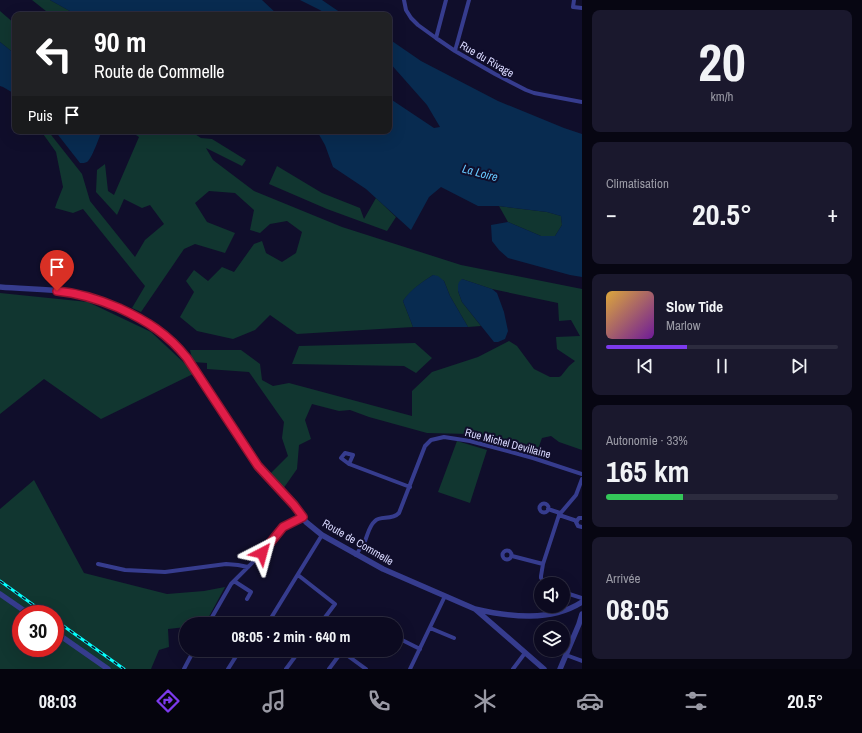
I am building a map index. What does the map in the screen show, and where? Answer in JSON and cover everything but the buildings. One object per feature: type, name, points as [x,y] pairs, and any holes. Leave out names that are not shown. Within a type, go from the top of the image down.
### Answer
[{"type":"street","name":"Rue du Rivage","points":[[404,0],[406,10],[418,25],[455,51],[495,74],[539,95],[582,102]]},
{"type":"street","points":[[436,38],[446,0]]},
{"type":"street","points":[[455,51],[468,0]]},
{"type":"street","points":[[574,0],[573,7],[582,8]]},
{"type":"street","name":"Route de Commelle","points":[[0,287],[71,292],[87,296],[98,299],[156,327],[180,349],[187,358],[258,466],[294,505],[306,522],[322,535],[383,569],[475,609],[544,669]]},
{"type":"street","name":"Rue Michel Devillaine","points":[[356,555],[364,543],[367,532],[374,521],[392,518],[399,513],[426,446],[431,440],[444,437],[470,440],[582,474]]},
{"type":"street","points":[[349,464],[410,487]]},
{"type":"street","points":[[541,577],[543,564],[559,514],[576,496],[582,479]]},
{"type":"street","points":[[548,509],[577,521]]},
{"type":"street","points":[[212,617],[231,584],[262,553],[283,527],[303,517]]},
{"type":"street","points":[[577,521],[579,518],[582,518]]},
{"type":"street","points":[[577,521],[577,525],[582,527]]},
{"type":"street","points":[[272,617],[322,535]]},
{"type":"street","points":[[512,556],[543,564]]},
{"type":"street","points":[[98,564],[125,570],[165,572],[226,564],[248,567]]},
{"type":"street","points":[[298,575],[335,604],[325,617]]},
{"type":"street","points":[[234,581],[251,592],[247,599]]},
{"type":"street","points":[[0,594],[16,605]]},
{"type":"street","points":[[570,594],[582,598]]},
{"type":"street","points":[[410,669],[445,596]]},
{"type":"street","points":[[475,609],[508,615],[541,616],[566,611],[582,602]]},
{"type":"street","points":[[570,647],[581,624],[582,614]]},
{"type":"street","points":[[430,628],[454,638]]},
{"type":"street","points":[[64,638],[108,669]]},
{"type":"street","points":[[403,640],[420,649]]},
{"type":"street","points":[[329,669],[340,654],[344,653],[366,669]]},
{"type":"street","points":[[513,669],[525,653]]},
{"type":"street","points":[[570,656],[582,661]]},
{"type":"street","points":[[184,669],[190,657]]},
{"type":"street","points":[[228,669],[236,657]]},
{"type":"street","points":[[286,669],[295,657]]},
{"type":"street","points":[[560,669],[565,657]]},
{"type":"green space","points":[[32,0],[50,0],[72,12],[47,12]]},
{"type":"green space","points":[[0,11],[12,21],[12,52],[0,42]]},
{"type":"green space","points":[[43,134],[50,134],[82,174],[90,201],[135,257],[145,240],[164,224],[150,205],[142,208],[124,199],[117,215],[96,192],[97,170],[105,164],[108,191],[114,195],[139,137],[134,134],[195,134],[201,138],[212,139],[246,160],[242,166],[206,148],[213,160],[254,191],[342,227],[461,265],[582,289],[582,450],[559,442],[551,436],[542,438],[537,452],[469,434],[427,433],[369,417],[350,410],[339,411],[312,404],[305,420],[311,439],[299,445],[297,469],[283,489],[268,476],[288,456],[282,438],[284,422],[249,372],[207,369],[207,363],[193,362],[190,350],[241,350],[260,364],[262,380],[273,386],[289,383],[412,416],[412,391],[432,372],[478,357],[509,341],[517,346],[534,369],[550,377],[559,377],[575,361],[557,349],[556,337],[580,336],[571,320],[559,321],[558,303],[492,289],[462,279],[458,291],[462,302],[481,326],[468,327],[450,296],[444,281],[433,275],[417,286],[403,301],[413,327],[297,334],[270,315],[255,330],[233,339],[197,331],[180,317],[194,292],[186,281],[194,270],[208,281],[222,267],[234,272],[254,244],[262,241],[266,253],[282,262],[296,253],[302,232],[287,221],[270,224],[260,233],[250,230],[254,210],[235,193],[209,191],[195,203],[207,222],[235,233],[225,253],[195,244],[184,249],[141,312],[132,308],[145,286],[83,209],[73,213],[55,208],[63,187],[56,152]]},
{"type":"green space","points":[[277,166],[322,193],[360,208],[364,219],[376,198],[396,217],[387,231],[327,209],[269,184]]},
{"type":"green space","points":[[499,206],[547,212],[561,216],[562,225],[555,236],[541,236],[508,222]]},
{"type":"green space","points":[[0,293],[88,302],[151,332],[195,373],[101,419],[44,379],[0,414]]},
{"type":"green space","points":[[415,343],[432,358],[416,373],[404,366],[292,364],[299,346]]},
{"type":"green space","points":[[457,441],[487,450],[470,503],[438,492]]},
{"type":"green space","points":[[34,480],[84,573],[167,594],[204,591],[225,587],[209,617],[179,617],[179,628],[168,629],[169,647],[159,650],[151,669],[0,669],[0,509]]},
{"type":"water","points":[[50,0],[262,0],[275,12],[72,12]]},
{"type":"water","points":[[300,0],[322,0],[340,12],[323,12]]},
{"type":"water","name":"La Loire","points":[[392,41],[421,61],[498,101],[582,134],[582,277],[508,258],[492,241],[491,225],[508,222],[541,236],[555,236],[562,225],[561,216],[547,212],[499,206],[478,206],[441,187],[429,197],[411,230],[366,189],[333,167],[325,145],[319,134],[392,134],[392,100],[434,128],[440,127],[427,105],[392,65]]},
{"type":"water","points":[[0,42],[12,52],[12,92],[0,86]]},
{"type":"water","points":[[57,134],[101,134],[89,160],[80,163]]},
{"type":"water","points":[[433,275],[438,276],[444,281],[450,296],[468,327],[413,327],[403,301],[421,283]]},
{"type":"water","points":[[462,279],[492,289],[497,293],[504,312],[508,331],[505,339],[494,342],[462,302],[458,291],[458,285]]},
{"type":"railway","points":[[0,581],[33,605]]},
{"type":"railway","points":[[64,626],[124,669]]},
{"type":"route","points":[[57,291],[71,292],[98,299],[146,321],[156,327],[180,349],[197,372],[258,466],[303,517],[283,527],[262,553]]}]
